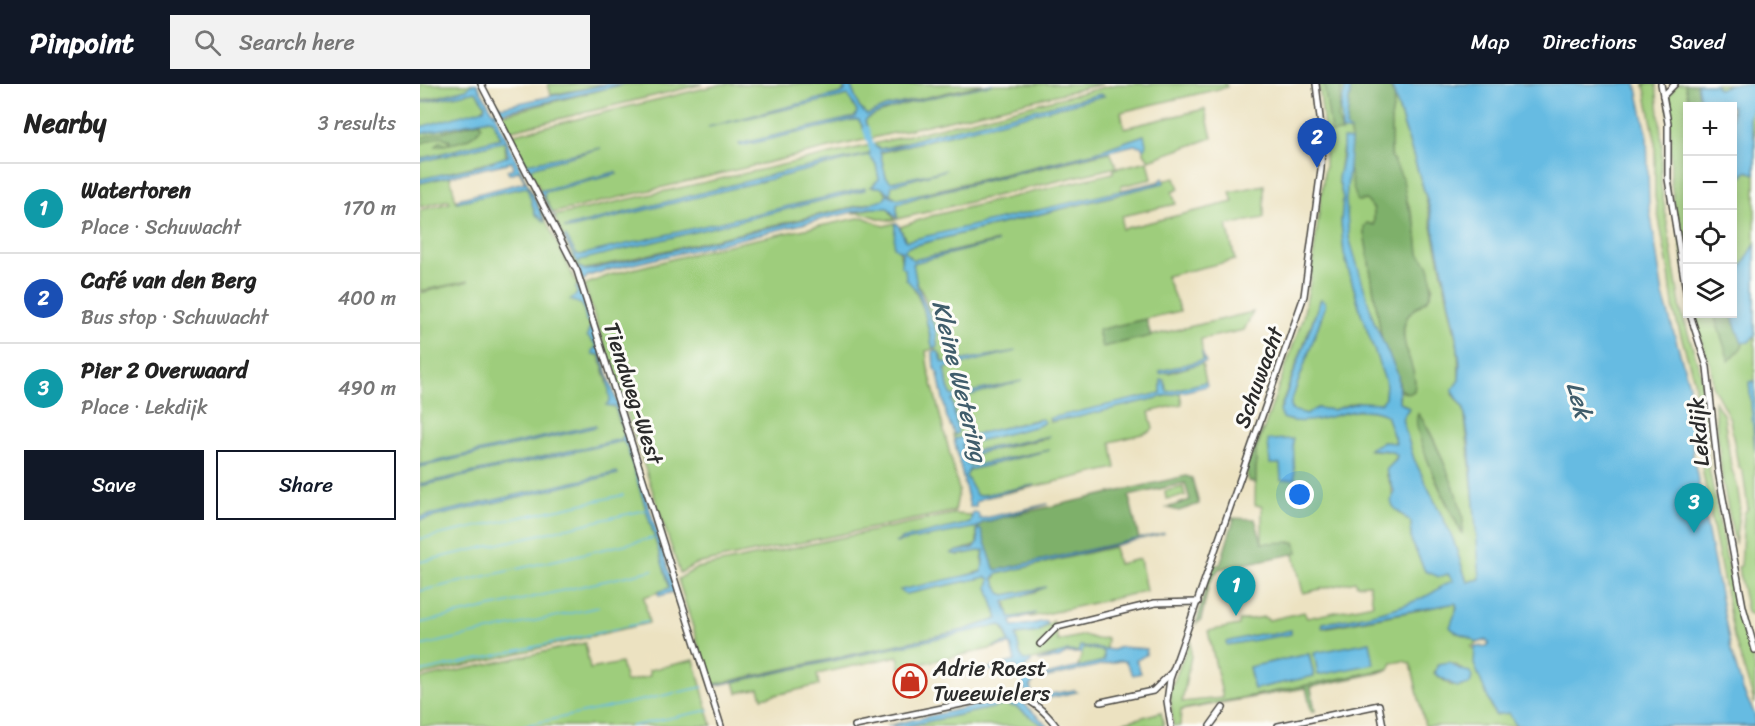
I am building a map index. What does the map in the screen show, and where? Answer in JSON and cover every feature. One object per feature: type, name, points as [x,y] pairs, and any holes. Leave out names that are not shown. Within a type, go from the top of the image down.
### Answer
[{"type":"street","name":"Tiendweg-West","points":[[481,84],[577,274],[632,438],[721,726]]},
{"type":"street","name":"Schuwacht","points":[[1171,726],[1167,709],[1168,688],[1173,670],[1304,296],[1321,170],[1322,135],[1316,84]]},
{"type":"street","points":[[1661,84],[1669,140],[1668,179],[1683,272]]},
{"type":"street","points":[[1663,96],[1675,84]]},
{"type":"street","name":"Lekdijk","points":[[1691,318],[1707,367],[1715,453],[1746,620],[1755,650]]},
{"type":"street","points":[[1040,644],[1057,627],[1155,603],[1198,602]]},
{"type":"street","name":"Schuwacht","points":[[1101,702],[1153,691],[1173,670]]},
{"type":"street","points":[[855,726],[1010,694],[1027,700],[1051,718],[1056,726]]},
{"type":"street","points":[[1278,726],[1379,705],[1383,726]]},
{"type":"street","points":[[1210,726],[1223,708]]},
{"type":"green space","points":[[420,84],[473,84],[467,89],[420,101]]},
{"type":"green space","points":[[548,84],[608,84],[551,95]]},
{"type":"green space","points":[[624,84],[703,84],[508,131],[501,115]]},
{"type":"green space","points":[[722,84],[844,84],[845,88],[842,93],[738,120],[848,95],[857,112],[855,117],[740,144],[853,120],[859,120],[865,133],[870,135],[865,121],[872,116],[924,99],[992,84],[1102,84],[553,213],[511,135]]},
{"type":"green space","points":[[850,84],[983,84],[885,107],[867,115],[859,107]]},
{"type":"green space","points":[[1117,84],[1226,84],[1227,87],[1121,112],[1124,128],[1205,109],[1212,138],[1149,160],[1144,153],[1144,135],[1096,152],[898,199],[889,193],[892,185],[927,175],[891,182],[886,177],[880,153],[1101,94],[880,149],[873,144]]},
{"type":"green space","points":[[1319,84],[1346,84],[1341,107],[1343,130],[1350,131],[1351,140],[1344,139],[1338,180],[1343,198],[1341,222],[1344,254],[1361,313],[1386,383],[1385,397],[1382,403],[1353,403],[1333,410],[1317,408],[1306,414],[1291,410],[1291,402],[1325,307],[1320,300],[1280,409],[1298,420],[1322,419],[1364,410],[1386,415],[1396,443],[1383,442],[1370,450],[1390,451],[1397,455],[1386,474],[1392,490],[1394,505],[1411,522],[1411,540],[1425,571],[1448,574],[1453,581],[1405,606],[1363,617],[1323,623],[1323,628],[1456,603],[1457,633],[1473,637],[1477,643],[1471,647],[1474,649],[1478,671],[1492,709],[1495,715],[1509,713],[1516,726],[1425,726],[1412,668],[1410,663],[1403,661],[1392,663],[1389,669],[1181,710],[1180,726],[1173,726],[1170,691],[1191,638],[1191,656],[1182,702],[1223,698],[1208,631],[1239,625],[1239,621],[1264,617],[1269,620],[1304,612],[1307,618],[1373,604],[1369,584],[1357,585],[1355,581],[1303,593],[1294,555],[1291,554],[1297,553],[1262,543],[1262,506],[1255,505],[1256,451],[1303,317],[1310,283],[1325,166],[1325,136]],"holes":[[[1309,654],[1314,676],[1254,689],[1249,667]],[[1438,664],[1455,664],[1464,671],[1461,687],[1450,685],[1434,673]]]},
{"type":"green space","points":[[1324,84],[1342,84],[1338,119],[1342,132],[1331,133]]},
{"type":"green space","points":[[1351,84],[1389,84],[1395,98],[1391,119],[1391,156],[1403,179],[1407,203],[1416,225],[1419,254],[1428,264],[1431,273],[1430,295],[1426,301],[1411,312],[1404,326],[1403,334],[1415,383],[1414,391],[1409,394],[1400,389],[1398,375],[1382,340],[1364,232],[1364,226],[1367,223],[1374,225],[1374,209],[1366,200],[1357,201],[1349,169],[1351,139],[1346,127]]},
{"type":"green space","points":[[1644,84],[1656,84],[1662,144],[1661,185],[1681,311],[1701,373],[1709,468],[1731,582],[1755,668],[1755,704],[1734,637],[1703,473],[1694,380],[1674,312],[1655,197],[1655,139]]},
{"type":"green space","points":[[1677,84],[1685,84],[1689,102],[1683,102],[1683,261],[1671,182],[1671,139],[1667,98]]},
{"type":"green space","points":[[1685,84],[1697,84],[1700,102],[1689,102]]},
{"type":"green space","points":[[1687,84],[1755,84],[1755,614],[1751,615],[1747,612],[1738,567],[1741,566],[1744,514],[1748,508],[1743,472],[1738,465],[1730,419],[1713,387],[1711,367],[1693,318],[1715,318],[1729,360],[1719,318],[1737,318],[1737,102],[1691,102]]},
{"type":"green space","points":[[476,91],[485,105],[480,113],[420,127],[420,103]]},
{"type":"green space","points":[[1395,98],[1425,194],[1458,348],[1459,380],[1453,395],[1464,409],[1481,569],[1480,579],[1467,582],[1453,539],[1414,459],[1402,419],[1408,410],[1399,402],[1400,389],[1404,393],[1415,382],[1405,347],[1406,320],[1414,309],[1427,300],[1433,286],[1419,254],[1416,225],[1391,156],[1391,119]],"holes":[[[1418,414],[1440,453],[1454,490],[1462,522],[1462,533],[1427,457],[1418,426]]]},
{"type":"green space","points":[[493,120],[501,138],[420,159],[420,134]]},
{"type":"green space","points":[[479,122],[482,126],[467,139],[449,144],[436,146],[440,141],[447,144],[450,141],[441,136],[420,144],[420,138]]},
{"type":"green space","points":[[505,141],[506,158],[420,180],[420,162]]},
{"type":"green space","points":[[871,145],[869,155],[876,164],[879,179],[871,187],[881,187],[887,194],[883,200],[578,271],[554,216]]},
{"type":"green space","points":[[1110,152],[1117,167],[897,219],[897,204],[921,196]]},
{"type":"green space","points":[[1148,161],[1152,179],[1121,186],[1121,190],[1175,178],[1179,189],[1172,192],[1176,204],[1122,216],[1122,229],[1233,202],[1230,192],[1264,185],[1264,218],[1227,225],[1235,260],[1166,276],[1180,311],[1098,330],[1102,347],[1253,312],[1244,330],[1201,339],[1203,360],[1161,371],[1169,373],[1202,363],[1206,382],[1167,392],[1161,380],[1161,393],[1049,419],[1050,422],[1180,393],[1182,404],[1149,412],[1153,429],[1149,432],[1111,442],[1116,468],[998,495],[983,498],[1035,485],[977,496],[966,476],[969,470],[1049,450],[970,466],[966,463],[966,456],[1049,438],[963,452],[964,443],[1038,426],[1044,422],[1038,419],[954,440],[953,434],[958,433],[951,400],[999,387],[952,396],[945,368],[999,354],[947,363],[943,362],[940,354],[933,349],[926,351],[928,368],[959,490],[955,511],[696,564],[680,573],[584,285],[610,275],[719,247],[863,217],[884,226],[895,223],[901,260],[924,310],[932,345],[937,343],[936,338],[925,299],[913,274],[913,263],[998,241],[913,260],[904,250],[908,247],[1118,195],[906,241],[900,227],[931,216],[1113,173],[1114,169]]},
{"type":"green space","points":[[1348,163],[1356,196],[1361,201],[1367,200],[1374,210],[1374,225],[1367,223],[1364,232],[1382,340],[1363,292],[1350,243],[1346,204]]},
{"type":"green space","points":[[450,176],[456,201],[528,184],[578,286],[670,588],[644,597],[649,623],[420,676],[420,520],[618,473],[420,517],[420,486],[601,445],[420,484],[420,293],[469,281],[420,291],[420,210],[450,203],[449,200],[420,207],[420,183]]},
{"type":"green space","points":[[881,206],[888,208],[895,220],[852,213]]},
{"type":"green space","points":[[1715,318],[1732,318],[1743,346],[1729,361]]},
{"type":"green space","points":[[1146,319],[1151,336],[1102,347],[1098,330]]},
{"type":"green space","points":[[1714,400],[1724,416],[1731,467],[1740,505],[1735,544],[1722,478]]},
{"type":"green space","points":[[1418,414],[1430,433],[1451,482],[1463,520],[1462,534],[1425,454],[1419,436]]},
{"type":"green space","points":[[1262,429],[1256,451],[1256,483],[1248,481],[1246,467]]},
{"type":"green space","points":[[1186,476],[1192,478],[1199,504],[1179,511],[1167,508],[1190,500],[1185,483],[1129,496],[1139,539],[997,570],[994,568],[978,527],[982,523],[1009,516]]},
{"type":"green space","points":[[1183,487],[1185,496],[1166,499],[1165,491]]},
{"type":"green space","points":[[953,514],[970,515],[972,520],[963,525],[897,542],[977,527],[977,545],[952,553],[958,555],[984,550],[982,561],[984,570],[906,594],[986,577],[990,579],[988,587],[998,619],[964,630],[711,685],[678,579],[697,568]]},
{"type":"green space","points":[[1229,518],[1255,519],[1262,543],[1295,542],[1298,553],[1219,569],[1209,584],[1201,620],[1196,624],[1212,564],[1220,565],[1234,519]]},
{"type":"green space","points":[[1114,547],[1118,564],[1140,559],[1146,591],[1032,617],[1029,617],[1034,615],[1009,618],[1006,599],[1043,588],[1005,595],[1000,593],[994,581],[997,574]]},
{"type":"green space","points":[[1053,621],[1058,641],[1084,635],[1096,639],[1107,638],[1106,649],[1081,646],[1078,652],[1025,662],[1020,654],[1016,635],[1038,632]]},
{"type":"green space","points":[[997,625],[1002,626],[1009,642],[994,648],[900,668],[898,656],[817,674],[819,685],[762,698],[759,688],[737,693],[734,682]]},
{"type":"green space","points":[[585,643],[590,669],[621,663],[626,682],[650,676],[649,670],[694,660],[712,726],[420,726],[420,679]]},
{"type":"green space","points":[[1083,648],[1104,651],[1104,661],[1078,667]]},
{"type":"green space","points":[[1389,669],[1311,687],[1315,711],[1311,711],[1306,688],[1181,710]]},
{"type":"green space","points":[[1006,705],[1016,707],[1044,726],[907,726]]},
{"type":"green space","points":[[1161,712],[1164,726],[1111,726]]},
{"type":"water","points":[[477,84],[494,113],[498,109],[492,99],[501,107],[608,84],[624,84],[495,114],[545,222],[535,214],[527,187],[457,202],[458,199],[525,182],[519,171],[509,174],[507,170],[514,168],[512,162],[420,183],[420,179],[480,166],[508,156],[505,141],[420,162],[420,159],[501,138],[493,120],[489,119],[420,134],[420,127],[484,109],[485,105],[476,91],[420,103],[466,89]]},
{"type":"water","points":[[844,84],[850,84],[859,107],[867,115],[885,107],[993,84],[905,104],[873,115],[865,121],[870,135],[868,137],[859,120],[853,120],[741,146],[739,144],[855,117],[857,112],[848,95],[708,127],[842,93],[845,91]]},
{"type":"water","points":[[1346,84],[1351,84],[1346,127],[1350,131],[1342,131],[1341,107]]},
{"type":"water","name":"Lek","points":[[1391,84],[1636,84],[1647,134],[1649,204],[1663,295],[1689,385],[1693,455],[1731,650],[1743,690],[1755,715],[1755,726],[1516,726],[1509,713],[1495,715],[1474,664],[1475,647],[1487,646],[1489,643],[1486,640],[1477,643],[1450,627],[1457,608],[1456,603],[1322,627],[1323,623],[1402,606],[1453,581],[1448,574],[1439,577],[1425,571],[1411,540],[1411,522],[1394,508],[1391,502],[1394,491],[1386,470],[1396,460],[1397,455],[1390,451],[1368,449],[1383,442],[1396,443],[1386,415],[1361,410],[1322,419],[1296,421],[1283,418],[1280,411],[1321,299],[1325,302],[1325,307],[1291,402],[1291,410],[1307,414],[1317,408],[1333,410],[1359,402],[1382,403],[1385,397],[1386,383],[1361,313],[1344,254],[1341,222],[1343,198],[1338,178],[1343,155],[1343,139],[1351,140],[1346,201],[1349,237],[1374,322],[1398,375],[1399,402],[1409,408],[1402,419],[1414,459],[1453,539],[1467,582],[1480,579],[1469,442],[1464,409],[1452,390],[1459,380],[1460,364],[1456,332],[1429,206]]},
{"type":"water","points":[[1697,84],[1715,84],[1718,89],[1730,84],[1755,84],[1755,100],[1749,118],[1755,140],[1755,174],[1746,171],[1737,184],[1737,102],[1700,102]]},
{"type":"water","points":[[1101,94],[1104,96],[880,152],[886,177],[891,182],[946,170],[892,185],[890,194],[880,187],[871,187],[879,179],[876,164],[868,155],[569,229],[564,228],[779,173],[870,154],[871,145],[880,149],[896,146],[929,135]]},
{"type":"water","points":[[1144,135],[1146,144],[1144,150],[1141,146],[1134,145],[921,196],[897,204],[897,219],[888,208],[869,208],[604,271],[588,276],[583,281],[577,266],[585,270],[593,269],[865,205],[883,200],[887,194],[898,199],[954,187],[1096,152]]},
{"type":"water","points":[[601,148],[531,168],[531,174],[518,151],[527,164]]},
{"type":"water","points":[[615,172],[617,174],[545,192],[544,197],[556,219],[539,191]]},
{"type":"water","points":[[1163,178],[1164,183],[908,247],[904,251],[913,260],[998,242],[913,263],[917,285],[936,331],[937,347],[933,349],[917,291],[906,279],[905,269],[901,266],[902,252],[894,247],[895,223],[906,241],[1159,182]]},
{"type":"water","points":[[865,188],[865,190],[580,260],[579,264],[564,237],[566,236],[576,254],[580,255]]},
{"type":"water","points":[[1755,244],[1755,335],[1749,342],[1742,343],[1733,318],[1737,318],[1737,265],[1741,268]]},
{"type":"water","points":[[578,286],[588,309],[679,604],[673,592],[659,596],[658,592],[670,588],[627,447],[623,441],[420,486],[420,484],[622,439],[624,431],[615,407],[606,405],[610,401],[608,379],[600,355],[593,354],[592,351],[597,346],[587,336],[591,324],[586,321],[582,305],[570,300],[577,294],[576,287]]},
{"type":"water","points":[[938,351],[943,362],[947,363],[1016,351],[945,368],[952,396],[1022,381],[952,400],[958,433],[955,435],[947,418],[938,374],[934,368],[933,352]]},
{"type":"water","points":[[1202,352],[1206,362],[1160,374],[1160,371],[1203,360]]},
{"type":"water","points":[[1161,380],[1164,380],[1167,392],[1206,382],[1207,386],[1078,417],[1050,421],[1050,418],[1161,393]]},
{"type":"water","points":[[1755,381],[1755,451],[1749,382]]},
{"type":"water","points":[[1042,419],[1045,422],[1038,426],[962,445],[965,453],[1050,436],[966,456],[966,463],[970,466],[1050,450],[969,470],[966,476],[977,496],[1035,485],[983,498],[976,502],[976,507],[970,507],[954,439]]},
{"type":"water","points":[[595,425],[596,427],[420,467],[420,465]]},
{"type":"water","points":[[1293,439],[1295,479],[1281,480],[1280,464],[1270,464],[1268,440]]},
{"type":"water","points":[[617,472],[618,474],[420,520],[420,517]]},
{"type":"water","points":[[1048,504],[982,523],[978,527],[895,543],[902,539],[970,523],[973,512],[978,513],[980,519]]},
{"type":"water","points":[[977,529],[981,530],[994,568],[997,570],[1165,533],[997,574],[993,578],[1000,593],[1005,595],[1046,587],[1004,602],[1010,618],[1036,613],[1011,621],[1013,627],[1046,621],[1047,624],[1038,632],[1016,635],[1020,654],[1025,661],[1030,660],[1031,663],[1025,667],[1029,679],[1104,661],[1104,651],[1083,648],[1082,653],[1067,653],[1059,658],[1038,661],[1068,651],[1078,652],[1080,646],[1113,650],[1120,647],[1147,649],[1146,655],[1136,660],[1141,673],[1133,675],[1125,661],[1119,661],[1035,680],[1030,686],[1033,697],[1074,690],[1077,692],[1039,700],[1039,705],[1027,695],[1016,666],[965,675],[1015,661],[1011,645],[993,647],[1009,642],[1005,629],[1000,625],[713,686],[964,630],[998,619],[988,587],[990,579],[986,577],[906,594],[900,590],[982,572],[984,550],[957,555],[950,553],[974,548],[978,542]]},
{"type":"water","points":[[1291,630],[1291,634],[1227,645],[1226,642],[1264,633],[1269,635]]},
{"type":"water","points":[[1370,642],[1374,664],[1318,675],[1314,653]]},
{"type":"water","points":[[1309,654],[1314,676],[1254,689],[1249,667]]},
{"type":"water","points":[[1449,662],[1461,670],[1470,672],[1472,677],[1470,684],[1457,687],[1435,674],[1438,664]]},
{"type":"water","points":[[1008,698],[1024,704],[1048,726],[1044,726],[1016,707],[1006,705],[907,726],[887,726]]},
{"type":"waterway","name":"Kleine Wetering","points":[[866,129],[873,151]]},
{"type":"waterway","points":[[420,539],[623,495]]},
{"type":"waterway","points":[[420,562],[645,510]]},
{"type":"waterway","points":[[420,591],[653,538]]},
{"type":"waterway","points":[[420,623],[653,570]]},
{"type":"waterway","points":[[420,646],[599,607]]},
{"type":"waterway","points":[[420,672],[647,622]]},
{"type":"waterway","points":[[522,726],[703,687]]},
{"type":"waterway","points":[[631,726],[709,710]]},
{"type":"place","name":"Café van den Berg","points":[[1317,168]]},
{"type":"place","name":"Pier 2 Overwaard","points":[[1694,533]]},
{"type":"place","name":"Watertoren","points":[[1236,616]]},
{"type":"place","name":"Adrie Roest Tweewielers","points":[[910,681]]}]
